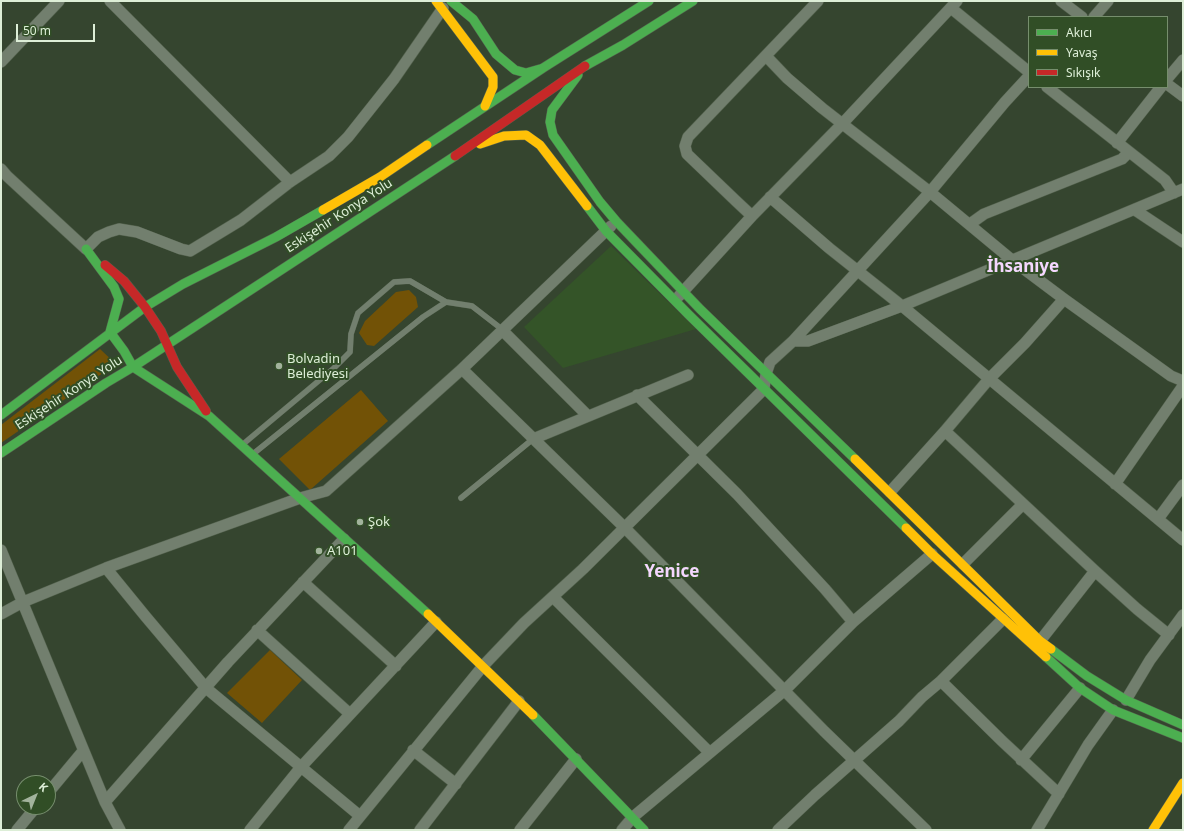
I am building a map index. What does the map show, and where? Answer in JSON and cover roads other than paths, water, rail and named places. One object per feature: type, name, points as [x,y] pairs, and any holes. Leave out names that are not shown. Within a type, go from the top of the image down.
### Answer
[{"type":"main road","points":[[451,1],[473,19],[496,54],[515,70],[526,73],[543,68]]},
{"type":"main road","name":"Eskişehir Konya Yolu","points":[[1,415],[145,307],[183,284],[276,237],[380,177],[543,68],[649,1]]},
{"type":"main road","name":"Eskişehir Konya Yolu","points":[[1,453],[106,382],[133,367],[468,148],[582,68],[623,45],[692,1]]},
{"type":"main road","points":[[439,5],[493,77],[493,87],[485,106]]},
{"type":"main road","points":[[582,68],[552,110],[550,122],[553,135],[600,202],[616,221],[766,374],[890,492],[1040,641],[1087,676],[1126,700],[1183,725]]},
{"type":"main road","points":[[468,148],[504,136],[526,135],[540,145],[606,231],[932,554],[1080,688],[1113,710],[1183,738]]},
{"type":"main road","points":[[86,249],[124,280],[145,307],[161,331],[177,367],[209,416]]},
{"type":"main road","points":[[86,249],[114,287],[119,299],[110,332],[124,351],[133,367],[209,416],[344,539],[417,603],[519,700],[644,830]]},
{"type":"main road","points":[[1153,830],[1183,783]]},
{"type":"street","points":[[1,62],[59,1]]},
{"type":"street","points":[[110,1],[290,182]]},
{"type":"street","points":[[752,216],[687,154],[685,146],[688,137],[818,1]]},
{"type":"street","points":[[1061,1],[1081,16]]},
{"type":"street","points":[[1095,16],[1108,1]]},
{"type":"street","points":[[674,300],[684,292],[752,216],[842,124],[954,4],[1028,71]]},
{"type":"street","points":[[1,169],[86,249],[98,238],[119,229],[138,232],[181,249],[190,251],[241,220],[290,182],[329,156],[348,137],[394,79],[439,5]]},
{"type":"street","points":[[766,56],[787,78],[822,108],[930,192],[1012,260],[1171,376],[1183,381]]},
{"type":"street","points":[[1168,78],[1183,60]]},
{"type":"street","points":[[349,830],[483,666],[524,623],[625,528],[764,389],[766,374],[770,362],[793,341],[930,192],[1028,77]]},
{"type":"street","points":[[1168,85],[1183,96]]},
{"type":"street","points":[[793,341],[808,341],[902,306],[1179,191],[1048,88]]},
{"type":"street","points":[[1117,143],[1160,88]]},
{"type":"street","points":[[970,224],[984,214],[1122,159],[1129,152]]},
{"type":"street","points":[[770,197],[829,248],[902,306],[1183,540]]},
{"type":"street","points":[[1135,210],[1183,242]]},
{"type":"street","points":[[1,614],[23,602],[106,568],[300,498],[326,491],[503,331],[616,221]]},
{"type":"street","points":[[890,492],[989,379],[1025,344],[1064,299]]},
{"type":"street","points":[[503,331],[588,416]]},
{"type":"street","points":[[462,369],[625,528],[854,761],[926,830]]},
{"type":"street","points":[[533,439],[688,375]]},
{"type":"street","points":[[1115,484],[1183,386]]},
{"type":"street","points":[[637,395],[736,494],[825,589],[853,622]]},
{"type":"street","points":[[945,431],[1095,571],[1137,609],[1170,635]]},
{"type":"street","points":[[1158,518],[1183,485]]},
{"type":"street","points":[[963,564],[1023,504]]},
{"type":"street","points":[[105,802],[257,630],[344,539]]},
{"type":"street","points":[[1,550],[83,751],[105,802],[120,830]]},
{"type":"street","points":[[622,830],[632,817],[785,690],[853,622],[932,554]]},
{"type":"street","points":[[106,568],[206,688],[360,816]]},
{"type":"street","points":[[1040,641],[1095,571]]},
{"type":"street","points":[[303,582],[396,666]]},
{"type":"street","points":[[553,597],[709,752]]},
{"type":"street","points":[[1126,700],[1150,660],[1170,635],[1183,615]]},
{"type":"street","points":[[778,830],[941,681],[1003,619]]},
{"type":"street","points":[[250,830],[301,767],[436,622]]},
{"type":"street","points":[[257,630],[350,714]]},
{"type":"street","points":[[941,681],[981,722],[1059,794]]},
{"type":"street","points":[[1022,760],[1080,688]]},
{"type":"street","points":[[420,830],[519,700]]},
{"type":"street","points":[[1037,830],[1088,745],[1113,710]]},
{"type":"street","points":[[413,750],[456,784]]},
{"type":"street","points":[[56,783],[83,751]]},
{"type":"street","points":[[520,830],[576,759]]},
{"type":"street","points":[[17,830],[29,815]]},
{"type":"lane","points":[[242,445],[334,368],[350,352],[351,334],[358,313],[394,282],[410,281],[446,302],[472,306],[503,331]]},
{"type":"lane","points":[[252,454],[423,317],[446,302]]},
{"type":"lane","points":[[461,498],[533,439]]},
{"type":"place","name":"Bolvadin Belediyesi","points":[[279,366]]},
{"type":"place","name":"Şok","points":[[360,522]]},
{"type":"place","name":"A101","points":[[319,551]]},
{"type":"district","name":"İhsaniye","points":[[1023,267]]},
{"type":"district","name":"Yenice","points":[[672,572]]}]
